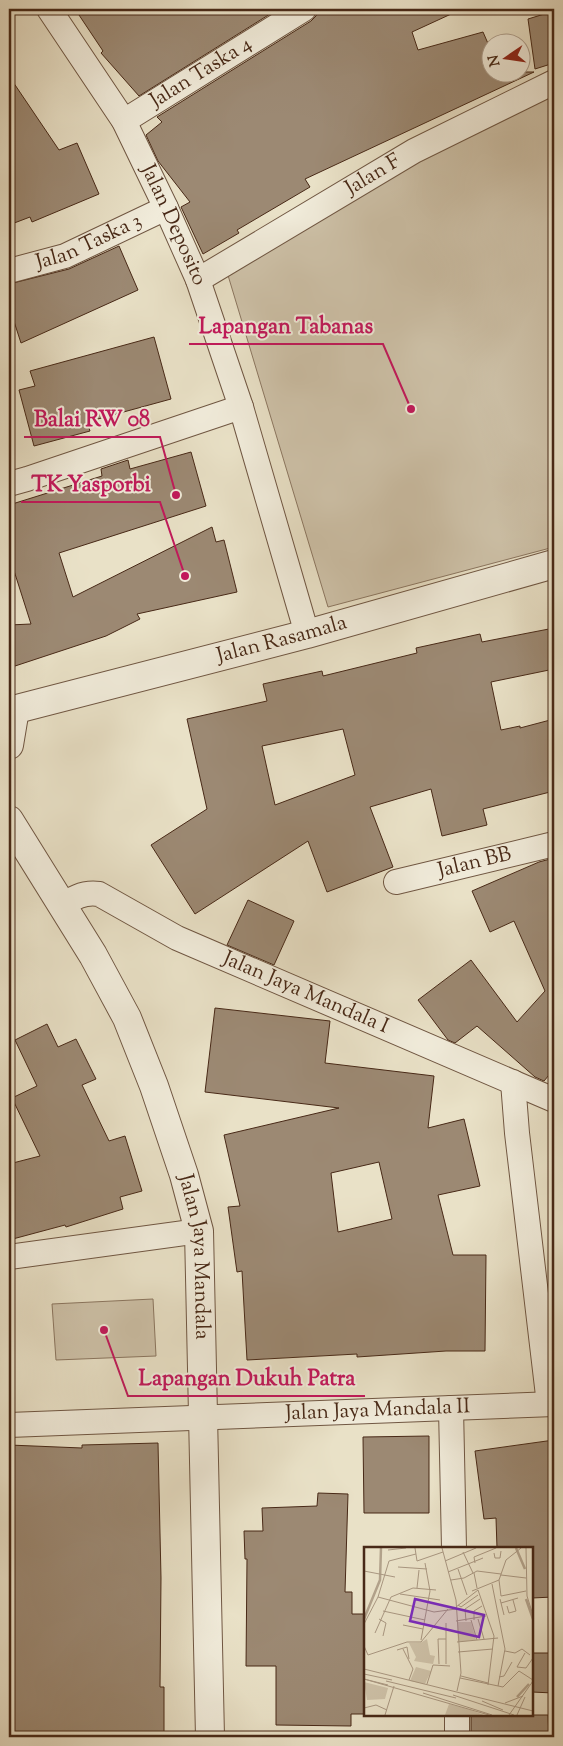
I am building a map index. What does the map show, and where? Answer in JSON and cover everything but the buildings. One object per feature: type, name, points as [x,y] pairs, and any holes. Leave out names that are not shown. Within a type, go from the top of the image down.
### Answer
[{"type":"street","name":"Jalan Deposito","points":[[49,9],[124,121],[198,280],[241,407],[307,634]]},
{"type":"street","name":"Jalan Taska 4","points":[[124,121],[304,9]]},
{"type":"street","name":"Jalan F","points":[[198,280],[414,151],[554,82]]},
{"type":"street","name":"Jalan Taska 3","points":[[9,271],[65,256],[166,208]]},
{"type":"street","points":[[9,484],[241,407]]},
{"type":"street","name":"Jalan Rasamala","points":[[12,710],[307,634],[554,564]]},
{"type":"street","points":[[9,745],[12,710]]},
{"type":"street","name":"Jalan Jaya Mandala","points":[[9,820],[93,955],[126,1018],[154,1086],[184,1175],[199,1232],[210,1737]]},
{"type":"street","name":"Jalan BB","points":[[396,882],[554,844]]},
{"type":"street","name":"Jalan Jaya Mandala I","points":[[62,907],[74,897],[91,893],[99,894],[177,938],[554,1100]]},
{"type":"street","points":[[513,1082],[517,1133],[552,1404]]},
{"type":"street","points":[[9,1257],[199,1232]]},
{"type":"street","name":"Jalan Jaya Mandala II","points":[[9,1426],[552,1404]]},
{"type":"street","points":[[451,1408],[454,1547]]},
{"type":"street","points":[[457,1716],[457,1737]]},
{"type":"shaded area","points":[[554,95],[554,547],[328,607],[227,272],[408,163]]},
{"type":"shaded area","points":[[153,1299],[156,1356],[56,1360],[52,1304]]},
{"type":"place","name":"Lapangan Tabanas","points":[[411,409]]},
{"type":"place","name":"Balai RW 08","points":[[176,495]]},
{"type":"place","name":"TK Yasporbi","points":[[185,576]]},
{"type":"place","name":"Lapangan Dukuh Patra","points":[[104,1330]]}]
